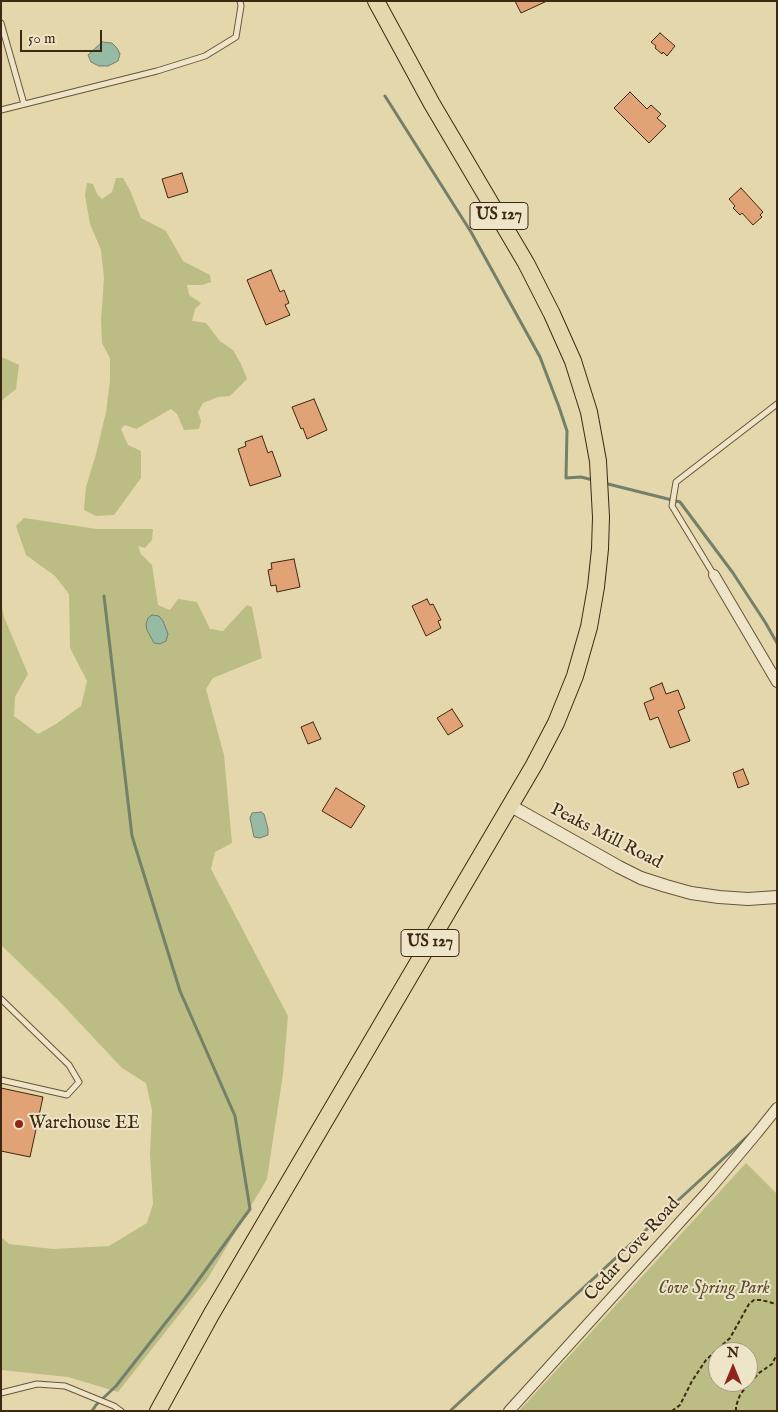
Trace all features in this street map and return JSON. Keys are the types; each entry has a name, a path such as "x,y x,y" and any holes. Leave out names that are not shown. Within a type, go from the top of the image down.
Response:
{"highway":[{"name":"US 127","path":"158,1411 212,1313 534,765 563,706 575,676 588,627 598,567 601,517 598,461 592,424 573,361 559,328 526,263 432,104 376,1"}],"street":[{"path":"714,575 777,682"},
{"name":"Peaks Mill Road","path":"511,806 612,864 641,878 691,893 719,897 748,899 777,897"},
{"name":"Cedar Cove Road","path":"509,1411 698,1202 777,1108"}],"lane":[{"path":"1,110 157,71 205,56 236,37 241,6 240,1"},
{"path":"1,23 24,104"},
{"path":"714,575 672,506 676,482 777,404"},
{"path":"1,999 69,1065 79,1082 67,1095 1,1080"},
{"path":"1,1393 37,1384 65,1386 114,1406 121,1411"}],"path":[{"path":"672,1411 680,1405 706,1360 730,1338 748,1304 754,1300 762,1300 777,1304"},
{"path":"736,1411 740,1395 759,1373 772,1364 777,1354"}],"green space":[{"path":"116,178 123,178 141,218 166,231 183,261 210,275 211,282 202,285 187,285 189,295 201,303 195,309 192,321 206,323 220,341 233,350 247,379 230,396 218,397 203,403 198,412 201,421 199,429 184,430 177,414 171,409 136,429 125,425 121,429 128,445 141,451 141,478 114,515 96,516 84,510 86,487 106,412 110,381 110,358 102,343 101,320 104,278 101,250 90,224 85,195 87,183 93,184 97,194 102,199 112,192"},
{"path":"1,358 19,365 16,389 1,401"},
{"path":"24,518 97,529 153,529 152,540 145,548 138,546 141,554 152,565 158,605 170,610 178,599 197,602 210,629 223,631 247,605 252,607 262,658 213,678 206,689 224,755 232,843 215,852 211,869 288,1016 283,1074 267,1179 208,1278 118,1392 68,1377 1,1370 1,1237 9,1244 53,1249 109,1246 147,1223 153,1204 150,1154 152,1110 146,1083 122,1068 59,1001 1,945 1,602 4,617 28,674 15,697 14,716 38,734 81,706 87,681 70,648 69,594 55,576 26,555 16,526"},
{"name":"Cove Spring Park","path":"746,1163 777,1194 777,1411 519,1411"}],"shaded area":[{"path":"102,42 112,43 117,48 120,54 118,61 108,66 99,66 91,62 88,55"},
{"path":"152,615 159,616 168,634 166,641 160,644 154,643 147,630 148,618"},
{"path":"261,812 264,814 268,835 260,838 254,837 250,818 252,813"}],"building":[{"path":"515,1 547,1 521,13"},
{"path":"660,33 675,46 667,56 655,48 656,46 651,42"},
{"path":"630,92 647,109 651,105 661,114 657,118 666,126 649,143 614,108"},
{"path":"182,173 188,192 168,198 162,179"},
{"path":"741,188 763,212 760,215 762,217 753,225 742,213 740,215 733,208 735,206 729,199"},
{"path":"271,270 280,292 284,290 289,303 285,305 290,315 266,325 247,280"},
{"path":"314,399 327,430 307,439 292,407"},
{"path":"262,436 268,453 272,451 281,476 250,486 238,449 246,446 245,442"},
{"path":"294,559 300,587 277,592 276,585 271,586 268,570 272,569 271,563"},
{"path":"427,599 430,605 433,604 441,620 438,621 441,628 426,636 412,606"},
{"path":"662,683 666,694 678,690 685,708 678,711 690,741 670,748 658,717 650,720 644,703 654,699 650,688"},
{"path":"452,709 463,726 448,735 437,718"},
{"path":"313,722 321,739 308,744 301,727"},
{"path":"743,769 749,784 738,788 733,773"},
{"path":"336,788 365,806 351,828 322,811"},
{"name":"Warehouse EE","path":"1,1088 43,1097 30,1157 1,1151"}],"waterway":[{"path":"385,96 471,232 540,357 567,431 566,478 581,477 593,480"},
{"path":"604,483 680,502 733,573 777,643"},
{"path":"92,1411 116,1386 189,1293 250,1209 235,1116 180,991 132,836 104,596"},
{"path":"450,1411 751,1133"}],"place":[{"name":"Warehouse EE","path":"19,1124"}]}
